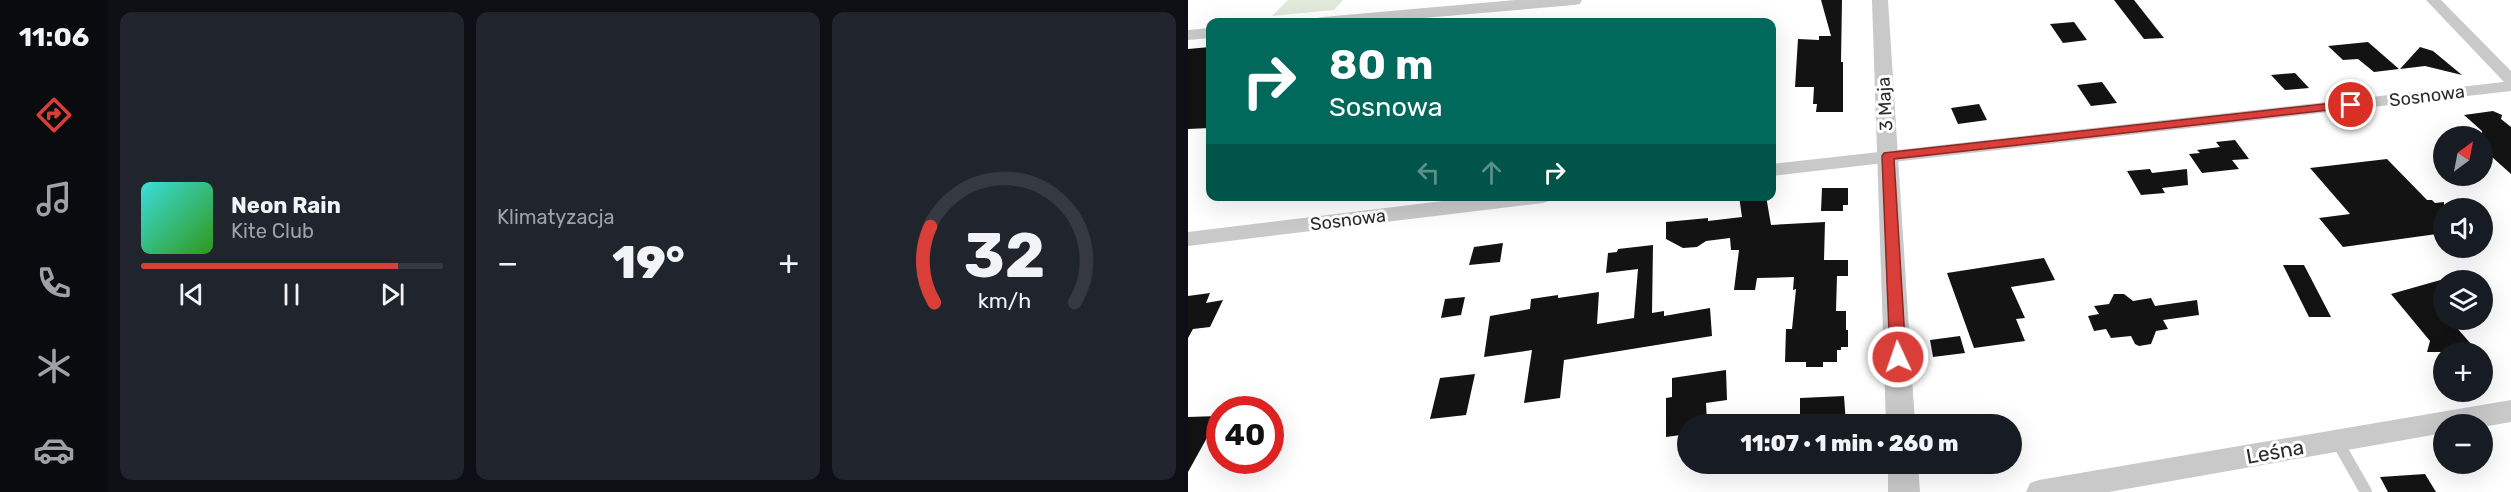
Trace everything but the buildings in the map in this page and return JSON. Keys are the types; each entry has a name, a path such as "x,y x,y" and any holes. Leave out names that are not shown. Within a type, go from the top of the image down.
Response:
{"street":[{"path":"1369,18 1574,0"},
{"name":"3 Maja","path":"1880,0 1901,414"},
{"path":"2433,0 2511,80"},
{"path":"1188,34 1206,33"},
{"name":"Sosnowa","path":"1776,170 2511,86"},
{"name":"Sosnowa","path":"1188,238 1501,201"},
{"name":"Leśna","path":"2040,492 2511,411"},
{"path":"1903,474 1904,492"}],"lane":[{"path":"2337,441 2366,492"}],"green space":[{"path":"1288,0 1343,0 1334,10 1272,16"}],"route":[{"path":"1898,357 1888,156 2351,105"}]}
